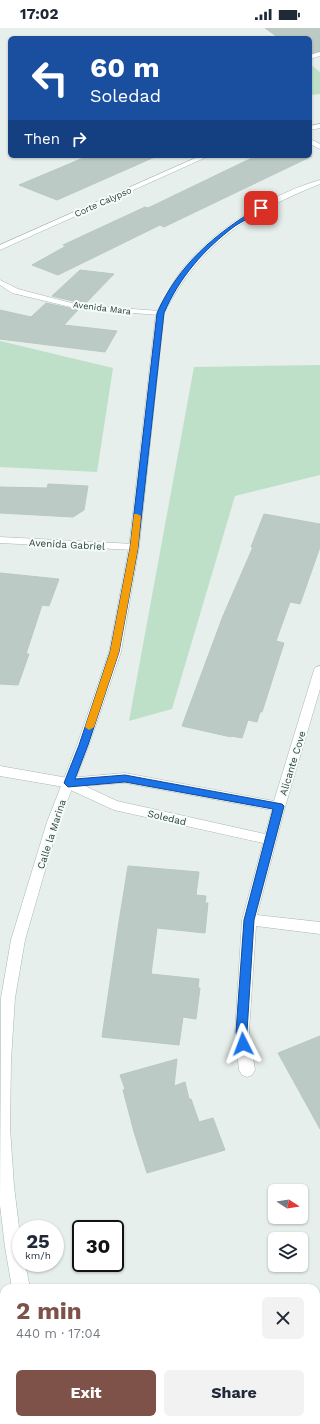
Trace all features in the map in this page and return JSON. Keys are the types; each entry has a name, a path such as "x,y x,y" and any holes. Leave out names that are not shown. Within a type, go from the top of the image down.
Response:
{"street":[{"name":"Corte Calypso","path":"0,248 202,158"},
{"name":"Calle la Marina","path":"19,1284 13,1248 6,1186 2,1128 3,1060 8,998 18,940 53,822 83,745 115,652 134,548 160,313 168,296 181,275 202,251 217,238 251,214 270,203 320,182"},
{"name":"Avenida Mara","path":"0,282 15,291 79,307 160,313"},
{"name":"Avenida Gabriel","path":"0,540 134,548"},
{"name":"Alicante Cove","path":"247,1070 242,1032 249,920 279,806 320,670"},
{"name":"Soledad","path":"0,771 68,783 125,778 279,806"},
{"name":"Soledad","path":"68,783 114,805 270,840"},
{"path":"249,920 320,928"}],"green space":[{"path":"312,66 320,72 320,94 312,95"},
{"path":"0,341 113,368 97,472 0,467"},
{"path":"320,365 320,475 235,496 172,709 129,721 194,367"}],"building":[{"path":"265,28 320,28 320,51 312,53 312,36 276,36"},
{"path":"83,158 152,158 57,200 19,185"},
{"path":"252,158 308,158 164,227 160,225 58,275 32,265 66,246 63,245 145,207 148,208"},
{"path":"80,270 114,274 85,304 52,296"},
{"path":"46,303 78,310 64,325 117,331 105,352 0,339 0,310 31,317"},
{"path":"48,484 88,486 84,510 73,517 0,513 0,487 47,488"},
{"path":"264,514 320,524 320,547 300,604 290,602 276,641 284,643 262,712 260,712 257,722 248,720 242,738 182,726 223,616 253,547 251,547"},
{"path":"0,573 59,579 49,606 42,605 26,654 29,654 18,685 0,684"},
{"path":"128,866 199,872 196,895 206,896 205,903 208,903 205,933 157,928 151,974 199,979 198,988 200,988 196,1019 183,1017 179,1045 102,1037"},
{"path":"320,1036 320,1129 278,1053"},
{"path":"177,1059 174,1086 185,1082 189,1099 191,1099 199,1122 213,1118 225,1150 147,1173 134,1132 123,1090 125,1089 120,1075"}],"slow traffic":[{"path":"89,727 115,652 134,548 137,516"}],"route":[{"path":"243,1044 242,1032 249,920 279,806 125,778 68,783 83,745 115,652 134,548 160,313 178,280 202,251 233,225 261,208"}]}
